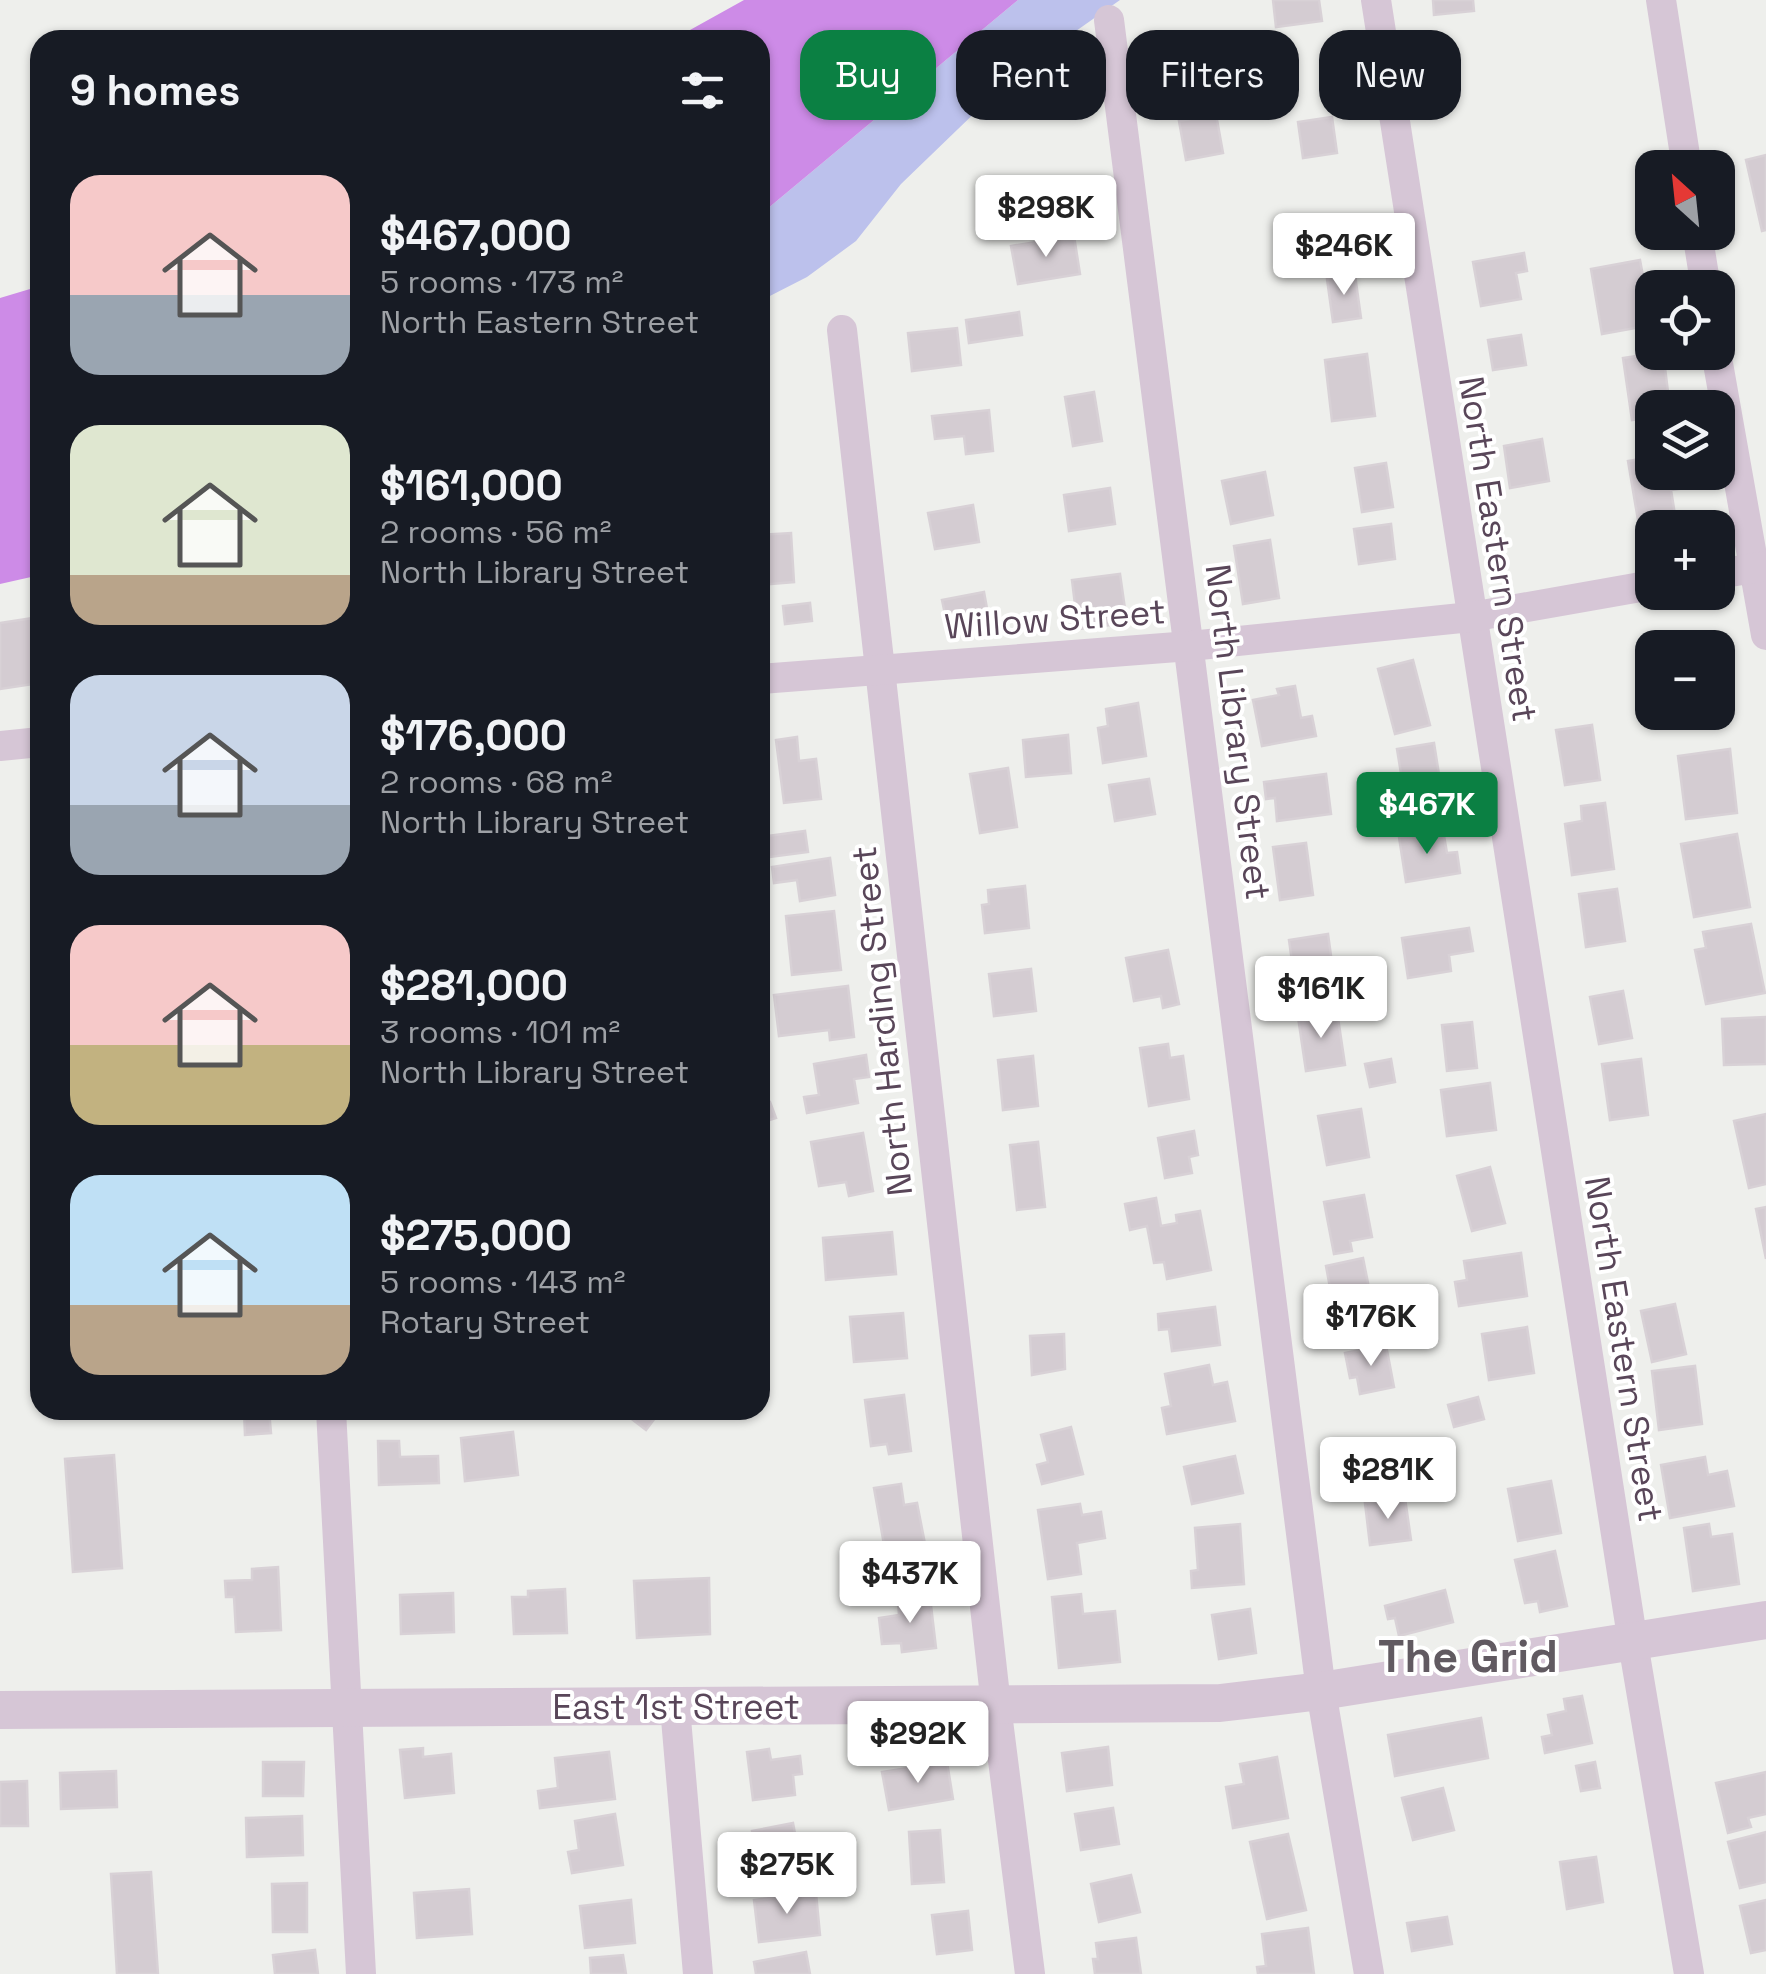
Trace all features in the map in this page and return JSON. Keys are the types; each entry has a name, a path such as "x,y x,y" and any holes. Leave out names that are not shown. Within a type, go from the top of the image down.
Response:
{"street":[{"name":"North Eastern Street","path":"1376,0 1632,1643 1689,1974"},
{"path":"1661,0 1684,150"},
{"name":"North Library Street","path":"1108,20 1321,1690 1369,1974"},
{"name":"North Harding Street","path":"842,330 996,1704 1030,1974"},
{"path":"1720,370 1760,567 1766,634"},
{"path":"1735,571 1760,567"},
{"name":"Willow Street","path":"770,678 1190,646 1471,617 1635,589"},
{"path":"0,746 30,743"},
{"path":"332,1420 362,1974"},
{"name":"East 1st Street","path":"0,1710 1220,1703 1766,1620"},
{"path":"675,1707 698,1974"}],"shaded area":[{"path":"744,0 1018,0 982,30 956,30 956,52 936,68 936,30 800,30 800,120 874,120 770,207 770,30 690,30"},
{"path":"1018,0 1120,0 1077,30 982,30"},
{"path":"956,52 956,120 967,120 901,184 856,241 807,277 770,296 770,207 874,120 936,120 936,68"},
{"path":"30,289 30,577 0,584 0,298"}],"building":[{"path":"1273,0 1319,0 1322,21 1276,27"},
{"path":"1433,0 1473,0 1474,11 1434,15"},
{"path":"1217,120 1223,153 1186,160 1179,121"},
{"path":"1332,120 1337,153 1303,158 1298,122"},
{"path":"1766,155 1766,230 1762,231 1746,160"},
{"path":"1074,236 1080,274 1018,284 1011,246"},
{"path":"1524,253 1527,271 1516,273 1521,299 1481,306 1473,262"},
{"path":"1640,260 1642,270 1635,270 1635,328 1602,334 1591,269"},
{"path":"1355,275 1361,318 1333,322 1327,279"},
{"path":"1019,312 1022,335 969,343 966,320"},
{"path":"957,328 961,365 912,371 908,333"},
{"path":"1521,335 1526,365 1493,370 1488,340"},
{"path":"1367,354 1375,416 1332,421 1325,360"},
{"path":"1635,356 1635,370 1665,370 1668,390 1635,390 1635,420 1632,420 1623,358"},
{"path":"1094,392 1102,441 1073,446 1065,397"},
{"path":"989,410 993,451 966,454 964,436 935,439 932,416"},
{"path":"1542,439 1549,481 1510,488 1504,446"},
{"path":"1635,460 1635,490 1671,490 1674,510 1636,510 1628,461"},
{"path":"1386,463 1393,507 1362,512 1355,468"},
{"path":"1265,472 1273,515 1231,524 1222,481"},
{"path":"1110,488 1115,524 1069,531 1064,495"},
{"path":"973,505 979,542 935,549 928,513"},
{"path":"1391,524 1395,559 1359,564 1354,529"},
{"path":"791,533 794,582 770,584 770,534"},
{"path":"1270,540 1279,598 1243,604 1234,546"},
{"path":"1120,574 1127,623 1078,629 1072,580"},
{"path":"984,592 990,625 949,633 942,600"},
{"path":"810,603 812,621 785,624 783,606"},
{"path":"30,618 30,684 0,689 0,623"},
{"path":"1413,660 1430,725 1395,734 1378,669"},
{"path":"1295,686 1301,718 1312,716 1316,736 1262,746 1253,700 1279,695 1277,689"},
{"path":"1138,703 1146,756 1103,763 1098,728 1108,726 1106,709"},
{"path":"1592,725 1600,780 1565,785 1556,730"},
{"path":"1068,735 1071,773 1026,777 1023,740"},
{"path":"797,737 799,761 816,759 821,799 784,803 776,740"},
{"path":"1434,743 1444,806 1419,810 1417,796 1405,798 1397,749"},
{"path":"1730,749 1737,813 1686,819 1678,756"},
{"path":"1008,768 1017,827 980,833 970,774"},
{"path":"1326,774 1331,814 1277,821 1275,798 1266,799 1264,782"},
{"path":"1149,779 1155,814 1115,821 1109,785"},
{"path":"1605,803 1614,869 1572,875 1565,824 1582,821 1581,806"},
{"path":"1443,830 1447,853 1457,852 1460,873 1406,882 1399,837"},
{"path":"805,831 808,852 770,857 770,836"},
{"path":"1737,834 1750,907 1694,917 1681,844"},
{"path":"1306,843 1313,895 1280,900 1273,847"},
{"path":"830,858 835,895 800,901 797,880 774,883 772,867"},
{"path":"1025,886 1029,928 985,933 982,905 989,904 988,890"},
{"path":"1617,889 1625,941 1586,947 1579,894"},
{"path":"834,911 841,970 792,975 786,916"},
{"path":"1751,924 1765,993 1706,1004 1695,950 1706,948 1703,932"},
{"path":"1469,928 1473,951 1449,955 1451,971 1408,978 1402,938"},
{"path":"1328,934 1335,985 1296,990 1289,940"},
{"path":"1168,950 1179,1004 1163,1008 1161,996 1134,1001 1126,958"},
{"path":"1031,969 1036,1011 994,1016 989,974"},
{"path":"848,986 854,1037 830,1040 829,1030 779,1036 774,995"},
{"path":"1623,991 1632,1038 1599,1044 1590,997"},
{"path":"1337,1011 1345,1065 1306,1071 1298,1017"},
{"path":"1766,1017 1766,1064 1724,1065 1722,1019"},
{"path":"1472,1022 1477,1068 1447,1071 1442,1025"},
{"path":"1168,1044 1170,1058 1183,1056 1189,1099 1149,1106 1140,1048"},
{"path":"866,1055 869,1077 854,1079 858,1103 807,1113 804,1097 819,1095 814,1064"},
{"path":"1033,1056 1038,1106 1003,1110 998,1060"},
{"path":"1391,1059 1395,1082 1370,1087 1365,1064"},
{"path":"1641,1059 1648,1115 1610,1120 1602,1064"},
{"path":"1490,1083 1496,1130 1447,1136 1441,1090"},
{"path":"1361,1109 1369,1157 1327,1165 1318,1116"},
{"path":"1766,1114 1766,1184 1749,1188 1734,1121"},
{"path":"1194,1131 1198,1155 1189,1157 1192,1173 1165,1178 1158,1138"},
{"path":"863,1133 873,1191 849,1196 846,1182 819,1186 811,1142"},
{"path":"1038,1142 1045,1207 1017,1210 1010,1145"},
{"path":"1490,1167 1505,1223 1472,1231 1457,1176"},
{"path":"1364,1195 1372,1237 1350,1241 1352,1251 1334,1254 1324,1202"},
{"path":"1156,1198 1161,1226 1177,1223 1176,1215 1200,1211 1211,1270 1167,1279 1164,1262 1154,1263 1147,1226 1130,1230 1125,1204"},
{"path":"1766,1207 1766,1259 1756,1209"},
{"path":"892,1232 896,1274 826,1280 823,1238"},
{"path":"1521,1253 1527,1296 1459,1306 1455,1282 1467,1280 1464,1261"},
{"path":"1363,1258 1374,1313 1336,1320 1326,1266"},
{"path":"1675,1304 1686,1354 1652,1362 1641,1311"},
{"path":"1215,1307 1220,1345 1172,1351 1169,1329 1159,1330 1158,1314"},
{"path":"903,1313 907,1358 854,1362 850,1317"},
{"path":"1527,1327 1534,1373 1489,1380 1482,1334"},
{"path":"1064,1334 1065,1369 1032,1375 1030,1336"},
{"path":"1386,1345 1394,1387 1360,1394 1357,1377 1350,1378 1345,1353"},
{"path":"1209,1365 1213,1385 1227,1382 1235,1421 1167,1434 1162,1408 1171,1406 1165,1374"},
{"path":"1695,1366 1702,1424 1659,1430 1652,1371"},
{"path":"904,1395 911,1451 889,1454 887,1444 871,1446 865,1400"},
{"path":"1478,1397 1484,1419 1454,1427 1448,1405"},
{"path":"244,1420 270,1420 271,1433 245,1435"},
{"path":"633,1420 654,1420 646,1430"},
{"path":"1071,1427 1083,1474 1042,1484 1037,1465 1048,1462 1041,1435"},
{"path":"513,1432 518,1475 465,1481 461,1438"},
{"path":"378,1441 399,1441 400,1457 438,1456 439,1483 379,1485"},
{"path":"114,1455 122,1568 73,1572 65,1459"},
{"path":"1235,1456 1243,1493 1192,1504 1184,1467"},
{"path":"1705,1457 1708,1475 1727,1471 1734,1506 1670,1518 1661,1465"},
{"path":"1551,1481 1561,1533 1518,1541 1508,1489"},
{"path":"901,1484 904,1505 917,1503 926,1549 886,1556 874,1488"},
{"path":"1405,1498 1411,1540 1370,1545 1365,1503"},
{"path":"1080,1504 1082,1515 1101,1512 1105,1538 1077,1543 1081,1574 1048,1579 1038,1510"},
{"path":"1240,1524 1244,1584 1192,1588 1191,1571 1198,1570 1195,1528"},
{"path":"1709,1524 1711,1537 1732,1534 1739,1584 1693,1591 1684,1528"},
{"path":"1555,1551 1567,1606 1540,1612 1538,1601 1525,1603 1515,1560"},
{"path":"278,1567 281,1630 236,1632 234,1597 226,1597 225,1581 252,1580 252,1569"},
{"path":"709,1578 710,1634 637,1638 634,1581"},
{"path":"565,1589 567,1633 514,1634 512,1597 528,1597 528,1591"},
{"path":"1445,1590 1453,1622 1399,1636 1395,1618 1388,1619 1385,1606"},
{"path":"453,1593 454,1632 401,1634 400,1595"},
{"path":"1081,1594 1083,1614 1115,1611 1120,1662 1059,1668 1052,1597"},
{"path":"930,1597 936,1648 902,1652 901,1643 882,1644 879,1618 899,1615 898,1601"},
{"path":"1250,1609 1256,1653 1219,1659 1212,1615"},
{"path":"1582,1696 1592,1743 1545,1753 1542,1737 1552,1735 1548,1715 1566,1711 1564,1699"},
{"path":"1481,1718 1488,1758 1395,1776 1388,1735"},
{"path":"1108,1747 1112,1785 1067,1791 1062,1753"},
{"path":"423,1748 423,1757 451,1754 454,1793 405,1798 400,1750"},
{"path":"769,1749 771,1760 800,1756 802,1774 793,1775 795,1795 753,1800 747,1752"},
{"path":"609,1752 615,1799 540,1808 538,1791 558,1788 555,1758"},
{"path":"1277,1757 1288,1818 1233,1828 1226,1787 1244,1784 1240,1764"},
{"path":"263,1762 304,1762 303,1796 263,1796"},
{"path":"947,1762 953,1799 889,1810 882,1772"},
{"path":"1595,1762 1600,1788 1581,1791 1576,1766"},
{"path":"116,1771 117,1807 61,1809 60,1773"},
{"path":"1766,1772 1766,1814 1748,1818 1751,1827 1728,1833 1716,1783"},
{"path":"27,1781 28,1826 0,1826 0,1782"},
{"path":"1443,1788 1454,1830 1413,1840 1402,1798"},
{"path":"1113,1808 1119,1844 1081,1850 1075,1814"},
{"path":"615,1814 623,1865 572,1873 568,1852 579,1850 575,1821"},
{"path":"302,1816 303,1855 247,1857 246,1818"},
{"path":"793,1823 802,1871 761,1879 752,1831"},
{"path":"940,1830 944,1882 912,1884 909,1832"},
{"path":"1766,1832 1766,1882 1740,1888 1728,1842"},
{"path":"1288,1834 1306,1910 1267,1919 1250,1842"},
{"path":"1596,1857 1603,1902 1567,1909 1560,1862"},
{"path":"151,1872 158,1974 117,1974 111,1874"},
{"path":"1131,1875 1140,1912 1099,1922 1091,1884"},
{"path":"307,1883 307,1932 273,1932 272,1884"},
{"path":"469,1889 472,1934 417,1938 414,1893"},
{"path":"816,1893 820,1935 759,1942 754,1900"},
{"path":"631,1900 635,1943 585,1948 580,1906"},
{"path":"1766,1900 1766,1950 1751,1953 1740,1906"},
{"path":"968,1911 972,1950 937,1954 932,1915"},
{"path":"1447,1917 1452,1944 1412,1951 1407,1923"},
{"path":"1308,1928 1314,1974 1258,1974 1257,1967 1266,1966 1262,1934"},
{"path":"1136,1938 1141,1974 1095,1974 1096,1943"},
{"path":"315,1950 318,1974 275,1974 273,1955"},
{"path":"806,1952 810,1974 756,1974 754,1962"},
{"path":"623,1955 626,1974 591,1974 590,1958"}],"district":[{"name":"The Grid","path":"1468,1656"}]}
